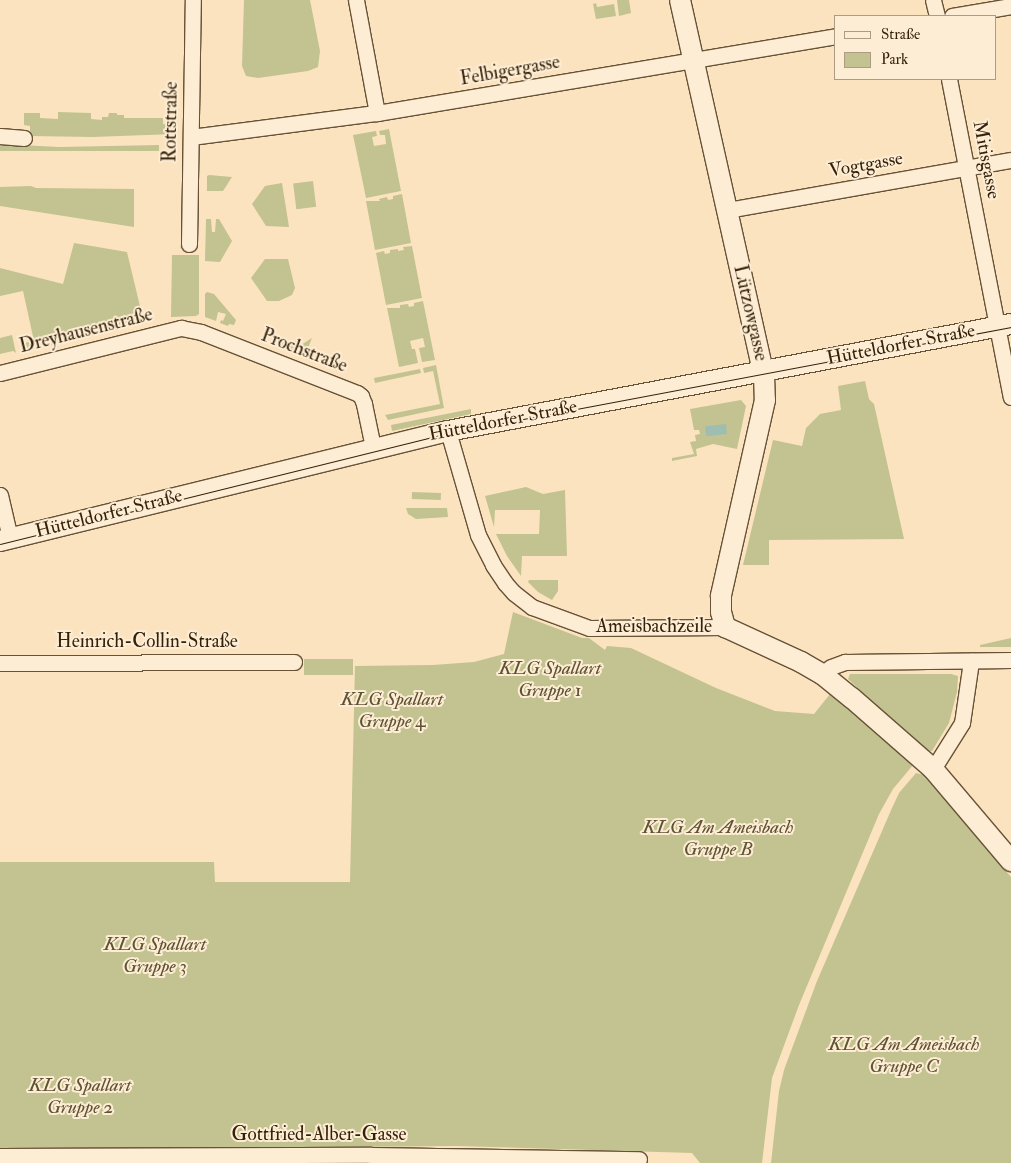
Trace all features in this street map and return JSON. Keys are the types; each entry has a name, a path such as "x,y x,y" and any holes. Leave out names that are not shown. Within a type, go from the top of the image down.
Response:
{"street":[{"name":"Rottstraße","path":"189,244 193,0"},
{"path":"356,0 378,113"},
{"name":"Lützowgasse","path":"680,0 763,371 765,400 721,596 721,612 725,627"},
{"path":"934,0 937,15"},
{"path":"958,15 1011,6"},
{"name":"Felbigergasse","path":"191,137 378,113 834,36"},
{"name":"Mitisgasse","path":"949,80 1004,325 1011,397"},
{"path":"0,136 24,138"},
{"name":"Vogtgasse","path":"728,210 1011,160"},
{"name":"Hütteldorfer Straße","path":"5,540 448,431 1004,325"},
{"name":"Dreyhausenstraße","path":"0,373 181,328"},
{"name":"Prochstraße","path":"181,328 201,332 357,393 361,396 364,404 373,448"},
{"name":"Ameisbachzeile","path":"448,431 478,535 493,565 514,593 532,607 589,628 725,627 822,674 933,769 1011,861"},
{"path":"0,495 5,540"},
{"path":"822,674 831,667 845,662 1011,660"},
{"path":"933,769 962,723 971,661"},
{"name":"Heinrich-Collin-Straße","path":"0,663 294,662"},
{"name":"Gottfried-Alber-Gasse","path":"0,1156 371,1155 639,1159"}],"green space":[{"path":"244,0 310,0 320,51 318,67 308,71 258,78 246,76 242,66"},
{"path":"617,0 629,0 631,13 619,16"},
{"path":"596,3 597,7 614,4 616,16 596,19 593,4"},
{"path":"58,112 91,113 91,119 102,120 102,117 108,117 109,113 124,115 124,118 163,118 163,124 171,124 171,119 175,119 175,134 92,137 30,136 30,126 24,125 24,113 40,113 40,118 58,119"},
{"path":"389,129 401,191 366,198 353,135 376,131 377,136 372,137 374,146 386,144 385,135 380,135 379,131"},
{"path":"0,144 59,147 159,145 159,151 0,151"},
{"path":"207,176 232,177 223,191 207,191"},
{"path":"313,181 316,207 296,209 293,183"},
{"path":"282,183 289,227 266,226 252,204 265,186"},
{"path":"31,186 36,188 134,189 134,227 0,206 0,187"},
{"path":"402,194 411,243 375,250 366,201 380,201 379,199 387,197 388,200 393,199 393,196"},
{"path":"206,219 211,219 212,232 215,232 216,219 219,219 232,241 220,262 205,261"},
{"path":"74,243 127,252 144,323 26,351 24,343 34,341 23,291 0,296 0,268 63,284"},
{"path":"412,246 422,298 386,305 376,253 384,251 385,254 390,253 390,250 404,250 403,247"},
{"path":"172,255 199,255 199,314 196,316 171,317"},
{"path":"265,259 288,259 295,288 292,295 279,301 267,301 251,278"},
{"path":"207,292 214,294 236,320 234,325 229,324 228,326 220,323 226,314 218,312 216,321 205,317 205,294"},
{"path":"423,301 435,360 422,362 419,348 425,347 423,338 410,341 412,349 415,349 418,363 399,367 387,308 400,308 400,305 408,304 409,307 414,306 414,303"},
{"path":"12,335 16,353 13,351 0,354 0,338"},
{"path":"312,338 305,355 280,344 281,342 298,341 301,345"},
{"path":"436,365 444,408 388,420 385,415 440,404 433,371 424,373 423,368"},
{"path":"420,369 421,373 375,383 374,378"},
{"path":"865,381 869,399 874,404 904,539 769,540 769,565 743,565 773,440 802,446 806,428 820,414 841,410 838,386"},
{"path":"741,400 746,406 737,449 713,444 696,449 697,456 672,461 672,458 694,454 690,442 696,441 695,435 700,434 699,430 694,430 690,409"},
{"path":"471,409 471,414 392,431 391,425"},
{"path":"526,487 543,494 565,490 567,556 522,556 521,576 507,556 496,534 539,534 540,510 495,510 494,527 485,496"},
{"path":"412,492 441,493 441,500 412,499"},
{"path":"406,508 447,508 448,517 416,519 408,514"},
{"path":"529,580 558,580 558,591 552,600 538,592 528,582"},
{"path":"513,612 582,638 589,638 605,650 607,646 631,648 716,688 775,711 814,714 830,694 880,734 913,765 893,789 879,814 799,1005 772,1078 762,1163 700,1163 692,1153 456,1146 0,1150 0,862 214,862 215,882 350,882 355,666 433,665 474,662 504,654"},
{"path":"1011,638 1011,647 980,647 980,645"},
{"path":"304,659 353,659 353,675 304,675"},
{"path":"850,674 951,674 958,676 957,692 949,723 932,751 926,751 848,679"},
{"name":"KLG Am Ameisbach Gruppe C","path":"916,773 924,775 1011,877 1011,1163 771,1163 779,1091 784,1070 817,981 899,793"}],"shaded area":[{"path":"726,424 727,434 706,436 705,426"}],"tram line":[{"path":"0,544 449,433 1011,327"}],"park label":[{"name":"KLG Spallart Gruppe 1","path":"550,680"},
{"name":"KLG Spallart Gruppe 4","path":"392,711"},
{"name":"KLG Am Ameisbach Gruppe B","path":"718,839"},
{"name":"KLG Spallart Gruppe 3","path":"155,956"},
{"name":"KLG Spallart Gruppe 2","path":"80,1097"}]}
